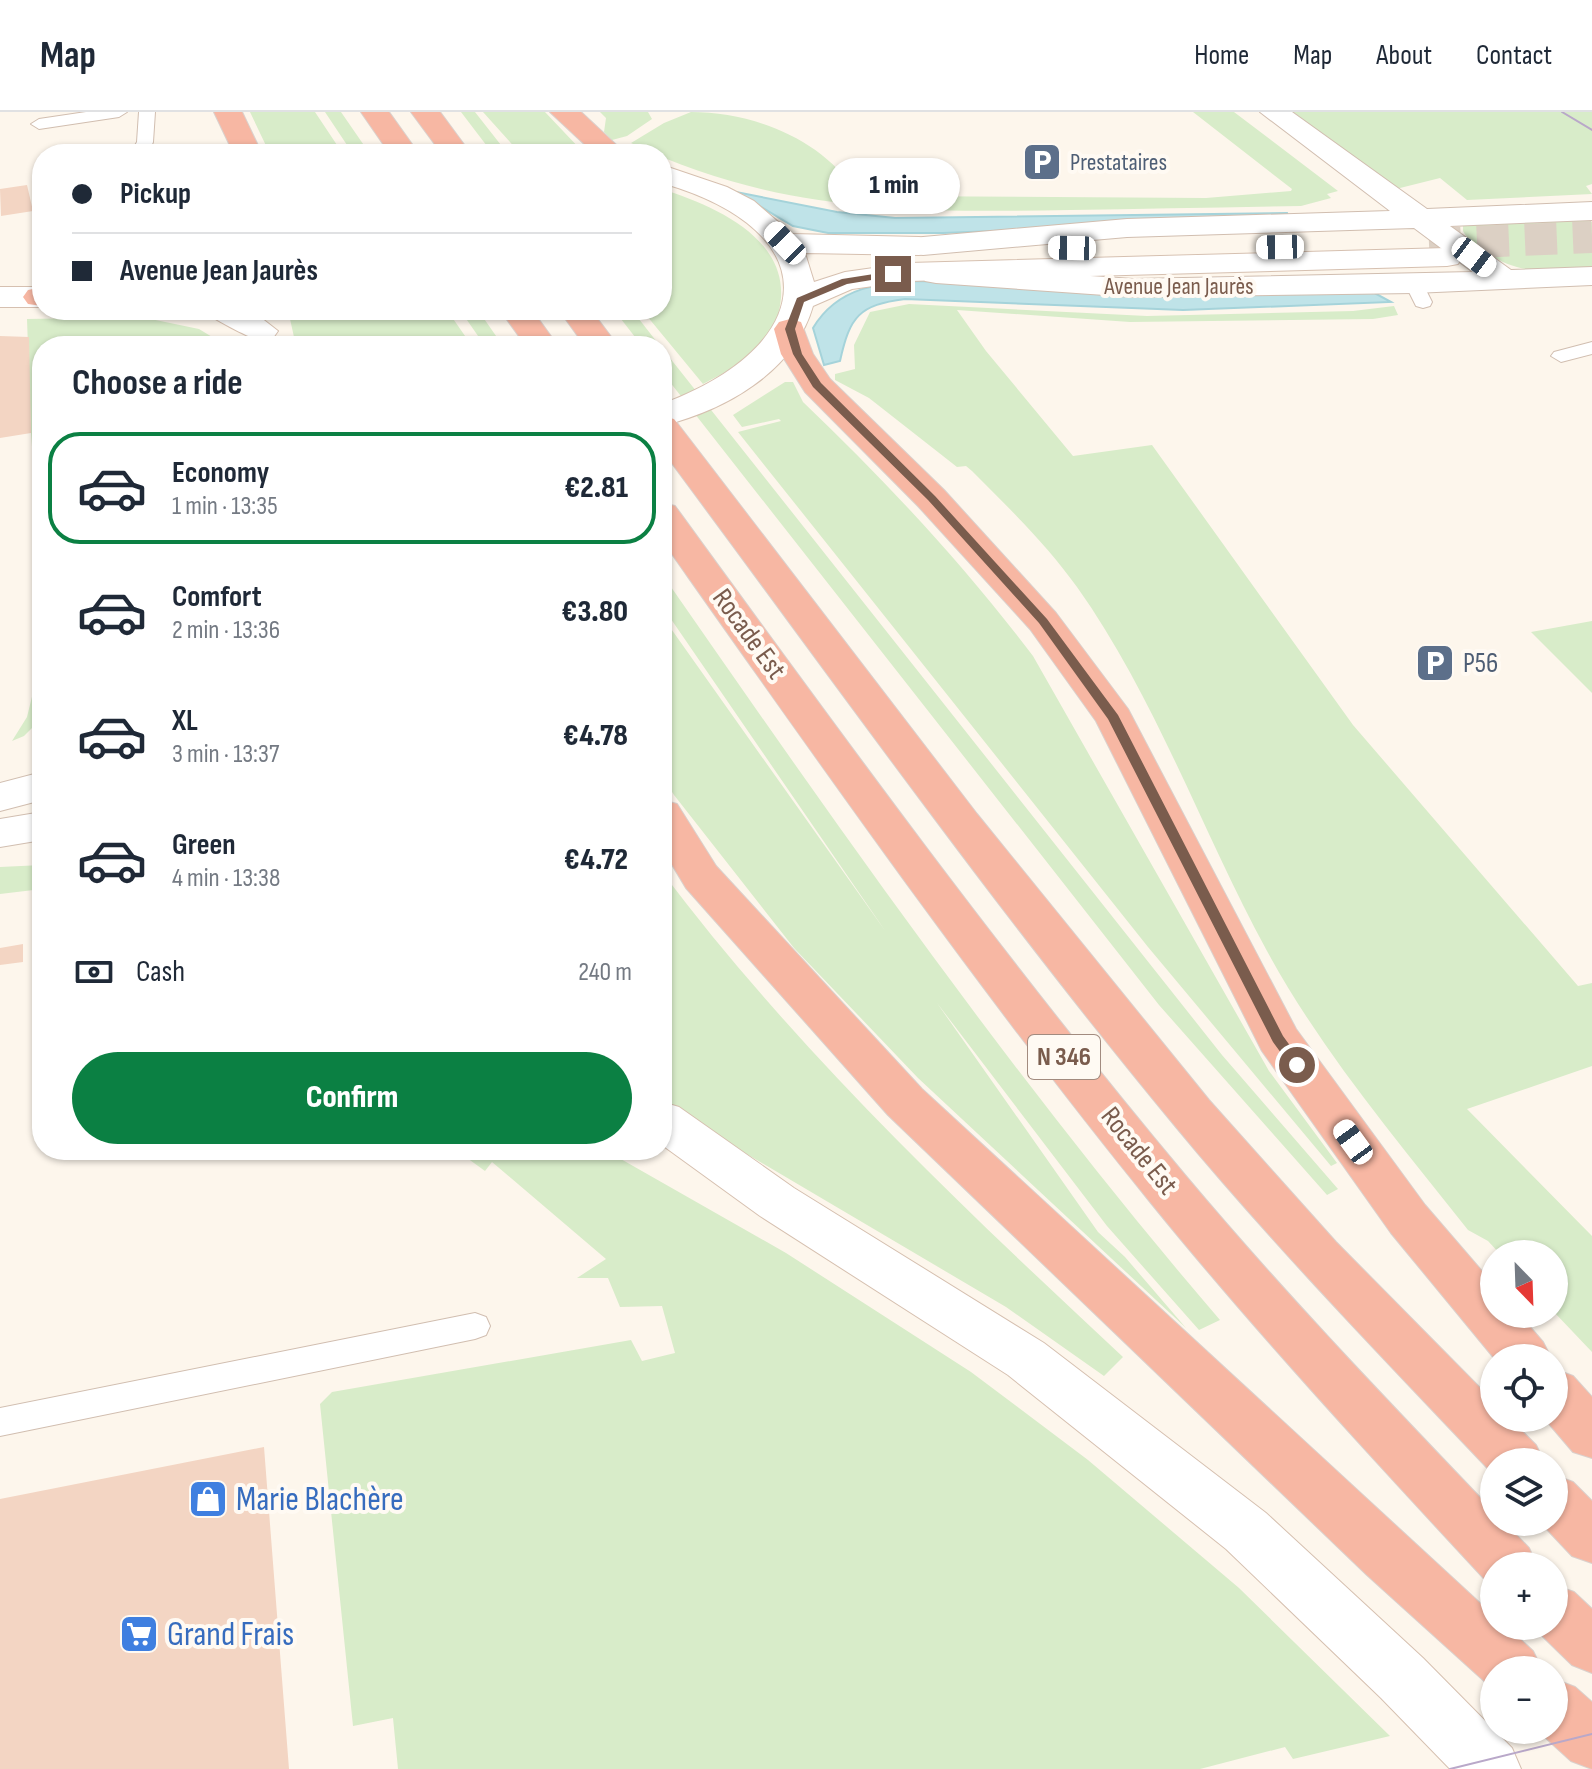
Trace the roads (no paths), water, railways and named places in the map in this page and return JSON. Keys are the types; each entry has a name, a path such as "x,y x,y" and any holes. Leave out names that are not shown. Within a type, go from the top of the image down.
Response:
{"highway":[{"path":"375,112 398,144"},
{"path":"425,112 449,144"},
{"path":"564,112 601,144"},
{"path":"795,315 797,354 817,385 931,498 1043,621 1114,718 1278,1039 1408,1219 1513,1344"},
{"name":"Rocade Est","path":"672,439 962,824 1192,1113 1318,1256 1503,1448"},
{"name":"Rocade Est","path":"672,528 902,847 1125,1137 1260,1298 1496,1552"},
{"path":"672,830 701,877 905,1102 1387,1557 1497,1656"},
{"path":"1568,1408 1592,1435"},
{"path":"1568,1513 1592,1538"},
{"path":"1568,1624 1592,1646"},
{"path":"1568,1720 1592,1741"}],"main road":[{"path":"1274,112 1432,240 1504,280"},
{"path":"672,177 724,195 760,217 785,243 799,271 795,315 760,364 713,395 672,412"},
{"name":"Avenue Jean Jaurès","path":"916,259 1432,240 1592,211"},
{"name":"Avenue Jean Jaurès","path":"795,315 845,281 916,259 1127,228 1432,240"},
{"name":"Avenue Jean Jaurès","path":"785,243 874,248 916,259 1133,288 1418,293 1504,280 1592,276"},
{"path":"0,297 32,297"},
{"path":"247,320 265,329"},
{"path":"0,797 32,789"},
{"path":"0,833 32,828"},
{"path":"672,1127 777,1202 1026,1359 1246,1531 1402,1678 1491,1769"},
{"path":"672,1151 777,1202"}],"lane":[{"path":"39,124 119,112"},
{"path":"144,144 147,112"},
{"path":"1561,356 1592,348"},
{"path":"0,1422 475,1326"}],"water":[{"path":"736,192 837,212 895,218 1287,213 1289,219 943,233 828,233 793,226"},
{"path":"927,281 1062,291 1371,291 1391,302 1183,310 905,299 877,305 859,315 848,333 840,361 824,365 813,328 835,303 877,285"}],"tunnel":[{"path":"1429,244 1592,237"}],"tram line":[{"path":"1562,112 1592,130"},
{"path":"1450,1769 1592,1734"}],"place":[{"name":"Prestataires","path":"1042,162"},
{"name":"P56","path":"1435,663"},
{"name":"Marie Blachère","path":"208,1499"},
{"name":"Grand Frais","path":"139,1634"}]}
